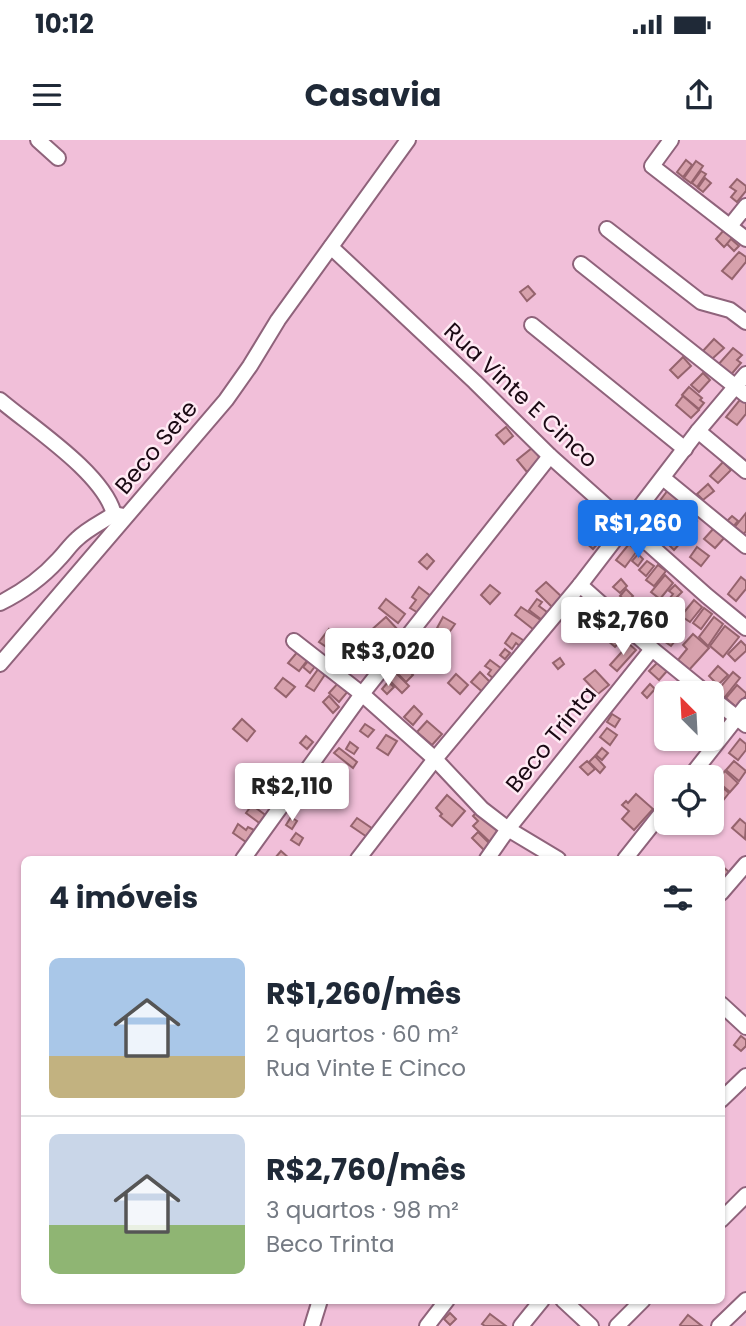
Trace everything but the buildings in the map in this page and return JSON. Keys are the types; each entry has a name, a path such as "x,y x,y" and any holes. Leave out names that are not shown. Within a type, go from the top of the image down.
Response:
{"street":[{"path":"38,140 58,158"},
{"name":"Beco Sete","path":"0,664 120,515 226,400 278,320 408,140"},
{"path":"671,140 652,166 746,239"},
{"path":"730,226 746,206"},
{"path":"607,229 701,302 730,310 746,322"},
{"name":"Rua Vinte E Cinco","path":"331,247 550,456 746,628"},
{"path":"581,264 741,391"},
{"path":"532,325 685,449"},
{"path":"360,856 435,760 580,585 698,431 741,391 746,374"},
{"path":"0,400 78,464 120,515 77,539 36,581 21,593 0,603"},
{"path":"698,431 746,471"},
{"path":"245,856 362,694 550,456"},
{"path":"663,478 746,546"},
{"path":"580,585 691,681"},
{"path":"294,640 362,694 435,760 482,809 508,829 553,856"},
{"name":"Beco Trinta","path":"489,856 652,649"},
{"path":"700,765 743,716 724,705"},
{"path":"627,856 654,823"},
{"path":"725,888 746,864"},
{"path":"725,1008 746,1027"},
{"path":"725,1096 746,1076"},
{"path":"725,1216 746,1195"},
{"path":"719,1326 746,1300"},
{"path":"312,1326 319,1304"},
{"path":"427,1326 444,1304"},
{"path":"521,1326 539,1304"},
{"path":"567,1304 591,1326"},
{"path":"617,1326 639,1304"}]}
